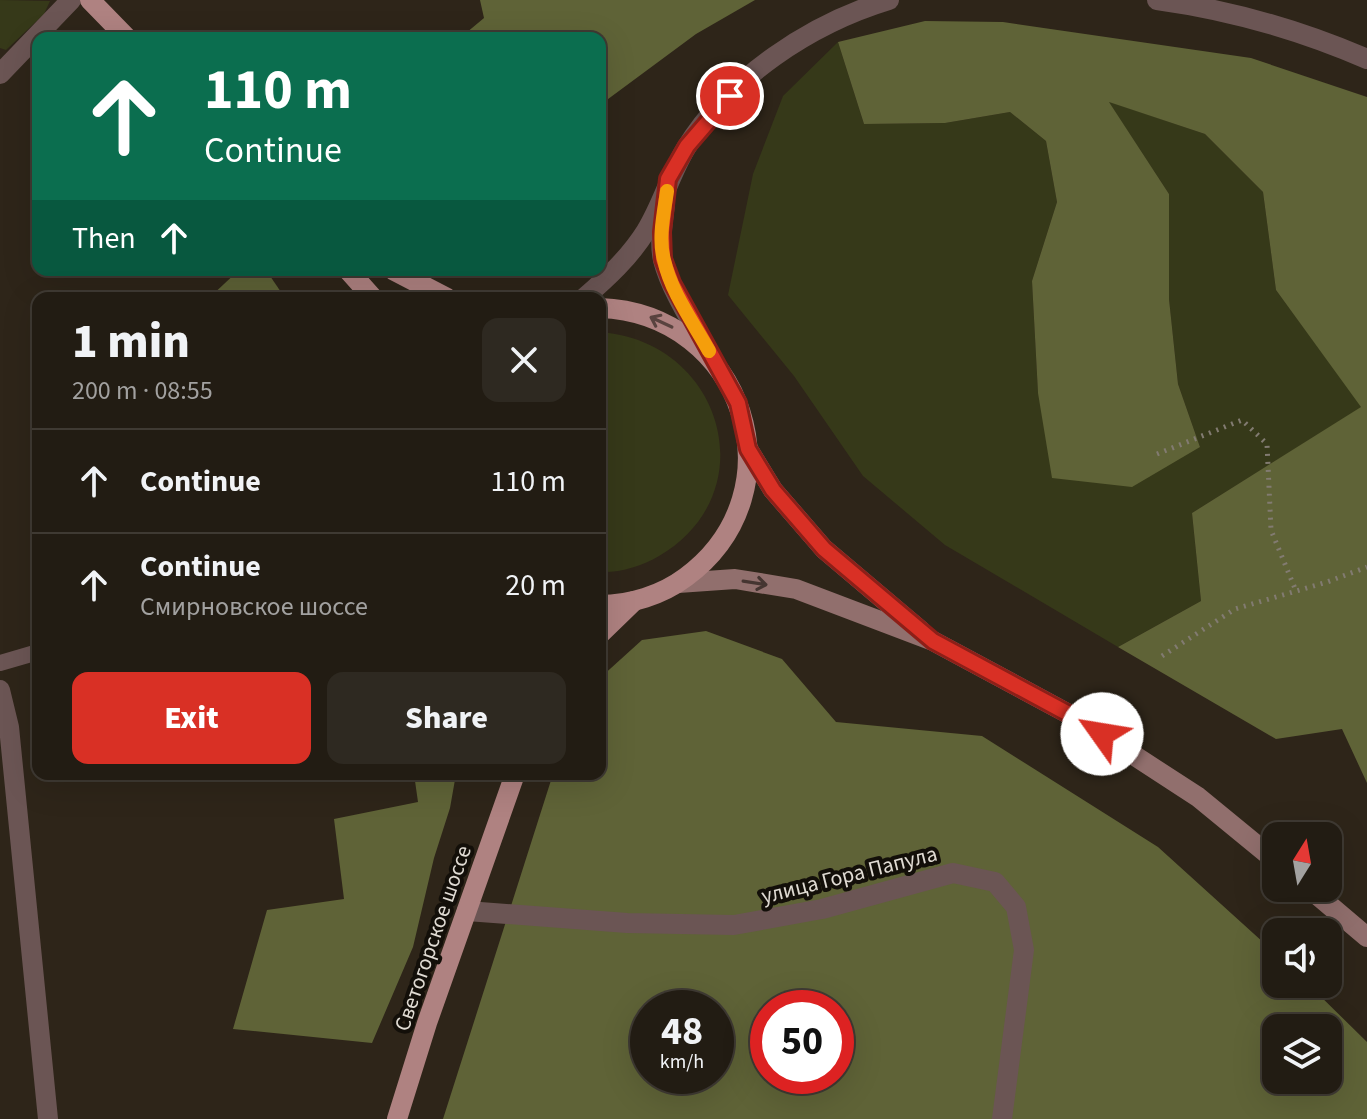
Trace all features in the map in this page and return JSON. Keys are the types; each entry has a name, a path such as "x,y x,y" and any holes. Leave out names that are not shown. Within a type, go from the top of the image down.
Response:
{"main road":[{"path":"90,0 121,32"},
{"path":"353,276 368,292"},
{"path":"405,276 435,292"},
{"path":"606,309 639,313 661,321 681,332 715,363 738,403 748,449 747,475 741,501 717,548 678,583 634,601 606,604"},
{"path":"748,449 773,490 824,549 933,641"},
{"path":"678,583 735,579 796,589 933,641 1078,719 1198,797 1262,850"},
{"path":"606,628 634,601"},
{"name":"Светогорское шоссе","path":"397,1119 513,780"},
{"path":"1326,902 1367,937"}],"street":[{"path":"40,32 71,0"},
{"path":"591,292 624,262 647,229 668,179 687,146 746,79 798,40 853,11 889,0"},
{"path":"1157,0 1257,19 1331,43 1367,59"},
{"path":"0,74 32,41"},
{"path":"668,179 662,232 663,259 672,283 715,363"},
{"path":"0,690 9,727 48,1119"},
{"name":"улица Гора Папула","path":"467,911 627,923 734,925 822,909 953,873 995,882 1016,907 1024,950 1002,1119"}],"lane":[{"path":"0,663 32,654"}],"path":[{"path":"1157,454 1242,420 1267,444 1271,530 1296,591"},
{"path":"1162,656 1235,609 1367,567"}],"green space":[{"path":"0,0 50,1 44,14 6,50 0,48"},
{"path":"480,0 755,0 696,34 606,101 606,32 467,32 484,18"},
{"path":"925,21 1003,22 1251,58 1367,97 1367,783 1342,729 1276,739 1118,647 1201,601 1192,513 1361,407 1276,290 1263,192 1205,134 1109,102 1169,194 1169,299 1178,384 1200,447 1132,487 1052,478 1038,393 1032,281 1057,202 1046,141 1010,112 945,123 864,124 838,42"},
{"path":"838,42 864,124 945,123 1010,112 1046,141 1057,202 1032,281 1038,393 1200,447 1178,384 1169,299 1169,194 1108,101 1205,134 1263,192 1276,290 1362,407 1192,513 1201,601 1118,647 945,545 863,476 794,376 728,295 753,174 783,96"},
{"path":"233,276 270,276 281,292 215,292"},
{"path":"606,333 642,342 676,362 701,390 716,424 720,460 713,496 693,529 652,560 608,572"},
{"path":"706,631 782,659 836,722 982,736 1158,847 1262,941 1262,998 1322,998 1339,1014 1262,1014 1262,1094 1342,1094 1342,1017 1367,1042 1367,1119 443,1119 551,780 606,780 606,673 642,640"},
{"path":"415,780 455,780 413,947 372,1043 233,1029 267,910 344,899 334,819 418,802"}],"slow traffic":[{"path":"667,191 662,232 663,259 672,283 709,351"}],"route":[{"path":"730,96 687,146 668,179 662,232 663,259 672,283 738,403 748,449 773,490 824,549 933,641 1102,734"}]}
